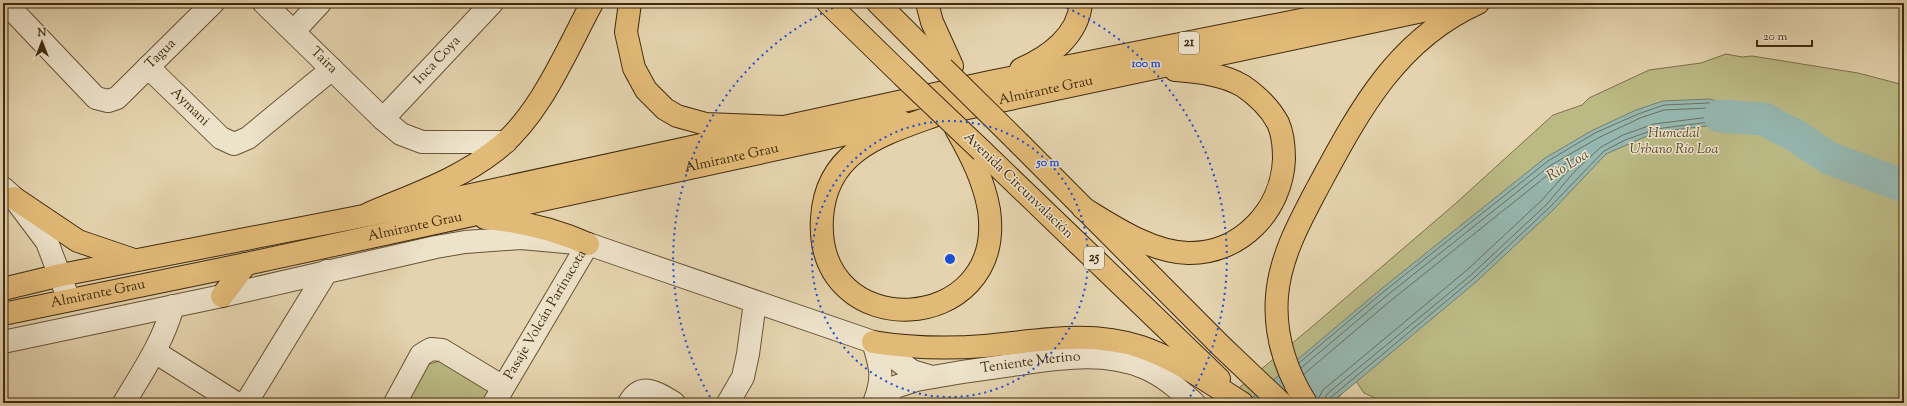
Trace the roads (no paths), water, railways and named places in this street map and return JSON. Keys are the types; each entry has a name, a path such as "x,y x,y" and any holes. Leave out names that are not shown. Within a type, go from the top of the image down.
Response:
{"main road":[{"path":"368,214 456,176 506,142 539,101 592,3"},
{"path":"630,3 626,32 630,57 639,79 656,101 677,116 691,121 706,124 784,127"},
{"name":"25","path":"878,3 948,67 965,88 1083,208 1280,403"},
{"path":"928,3 932,22 948,67"},
{"path":"990,82 1031,65 1052,52 1070,34 1075,25 1081,3"},
{"name":"Almirante Grau","path":"3,289 61,275 466,196 990,82 1388,3"},
{"name":"Almirante Grau","path":"3,314 246,264 456,218 946,119 1152,69 1460,3"},
{"path":"1306,403 1293,379 1280,344 1276,315 1276,296 1279,278 1287,250 1307,208 1364,106 1398,63 1430,31 1459,12 1478,3"},
{"name":"Avenida Circunvalación","path":"828,4 946,119 976,153 1196,367 1242,403"},
{"path":"1083,208 1116,228 1149,243 1189,253 1216,249 1246,234 1259,222 1275,199 1283,174 1283,142 1278,124 1263,103 1242,86 1229,80 1195,72 1152,69"},
{"path":"946,119 887,133 871,141 850,155 833,175 827,188 822,213 821,227 823,241 831,266 850,290 873,304 902,311 929,307 955,295 966,285 980,267 985,255 990,228 985,193 976,153"},
{"path":"8,193 78,241 135,261"},
{"path":"456,218 479,217 524,223 546,228 588,244"},
{"path":"222,296 246,264"},
{"path":"872,342 900,347 953,347 1060,338 1100,339 1140,347 1196,367"}],"street":[{"name":"Tagua","path":"15,14 96,98 108,102 117,98 213,3"},
{"name":"Taira","path":"264,3 383,119 401,134 422,142 506,142"},
{"path":"294,31 320,3"},
{"name":"Inca Coya","path":"383,119 492,3"},
{"name":"Aymani","path":"148,67 221,138 234,144 248,138 332,69"},
{"path":"8,193 47,242 61,275 69,300"},
{"name":"Almirante Grau","path":"5,345 436,247 480,240 521,238 588,244 872,342 912,371 932,377"},
{"name":"Pasaje Volcán Parinacota","path":"395,403 421,355 431,349 442,350 498,395 588,244"},
{"path":"246,403 327,271"},
{"path":"728,403 743,377 748,354 755,302"},
{"path":"124,403 155,352 168,326 173,306"},
{"path":"872,342 881,372 878,392 874,403"},
{"path":"155,352 236,403"},
{"name":"Teniente Merino","path":"877,403 895,387 916,380 1064,358 1090,357 1112,359 1144,367 1171,382 1188,398"},
{"path":"629,403 633,397 642,391 653,390 674,403"}],"water":[{"path":"1710,99 1765,119 1656,132 1606,154 1552,211 1477,281 1331,403 1246,403 1380,290 1545,158 1593,130 1636,110 1663,101"}],"waterway":[{"name":"Río Loa","path":"1720,116 1765,119 1793,134 1829,158 1904,186"}],"park label":[{"name":"Humedal Urbano Río Loa","path":"1674,142"}]}
